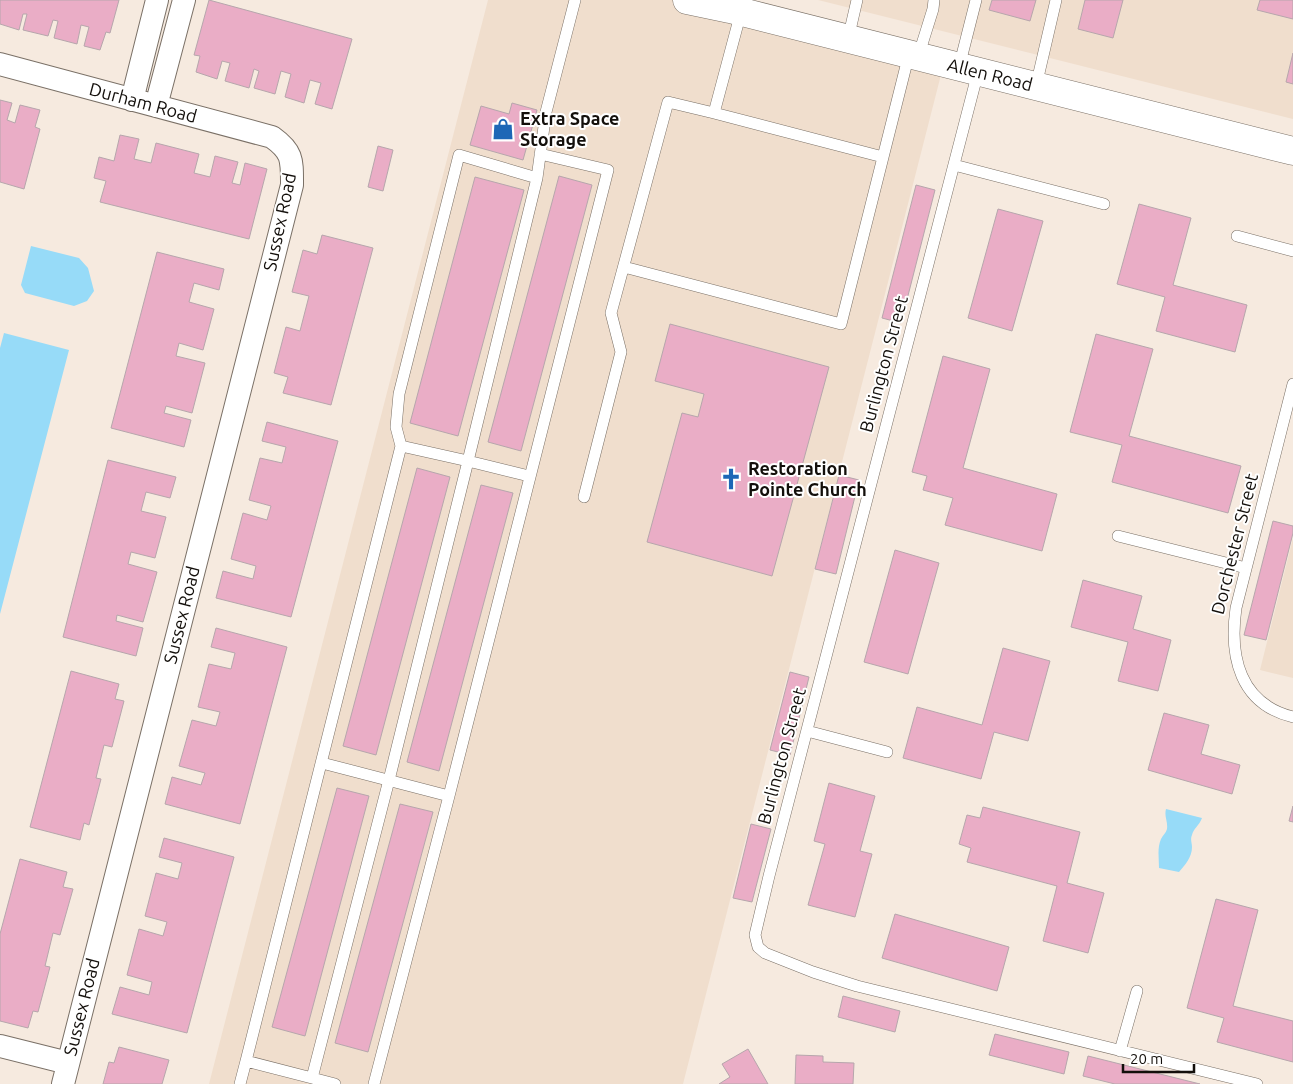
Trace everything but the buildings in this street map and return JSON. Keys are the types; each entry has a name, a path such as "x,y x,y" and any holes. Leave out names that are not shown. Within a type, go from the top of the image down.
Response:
{"main road":[{"name":"Allen Road","path":"687,0 735,7 848,39 1293,151"}],"street":[{"path":"132,100 158,0"},
{"path":"156,106 184,0"},
{"name":"Durham Road","path":"0,64 272,136 284,146"},
{"name":"Sussex Road","path":"65,1073 292,185 292,162 284,146"},
{"path":"0,1046 65,1073"}],"lane":[{"path":"312,1078 389,780 468,461 537,178 546,112 575,0"},
{"path":"848,39 857,0"},
{"path":"624,267 841,324 883,158 914,55 933,9 934,0"},
{"name":"Burlington Street","path":"976,0 954,165 755,935 758,947 765,954 812,972 857,986 1257,1084"},
{"path":"1036,86 1056,0"},
{"path":"714,114 735,7"},
{"path":"584,497 621,352 611,312 668,102 883,158"},
{"path":"374,1084 608,170 540,154"},
{"path":"240,1084 401,446 396,427 399,394 459,155 537,178"},
{"path":"954,165 1104,204"},
{"path":"1237,236 1293,251"},
{"name":"Dorchester Street","path":"1293,384 1233,626 1238,669 1252,693 1269,708 1293,717"},
{"path":"401,446 529,476"},
{"path":"1118,536 1246,568"},
{"path":"807,731 887,752"},
{"path":"322,763 449,796"},
{"path":"1120,1050 1137,992"},
{"path":"246,1061 335,1084"}],"shaded area":[{"path":"488,0 687,0 944,63 683,1084 209,1084"},
{"path":"818,0 1293,0 1293,119"},
{"path":"1293,538 1293,678 1260,670"}],"water":[{"path":"31,246 79,258 88,268 94,291 87,301 74,306 25,293 21,285"},
{"path":"4,333 69,350 0,614 0,348"},
{"path":"1166,809 1202,818 1191,836 1192,851 1186,864 1179,872 1159,868 1159,846 1167,829"}],"place":[{"name":"Extra Space Storage","path":"503,129"},
{"name":"Restoration Pointe Church","path":"731,479"}]}
